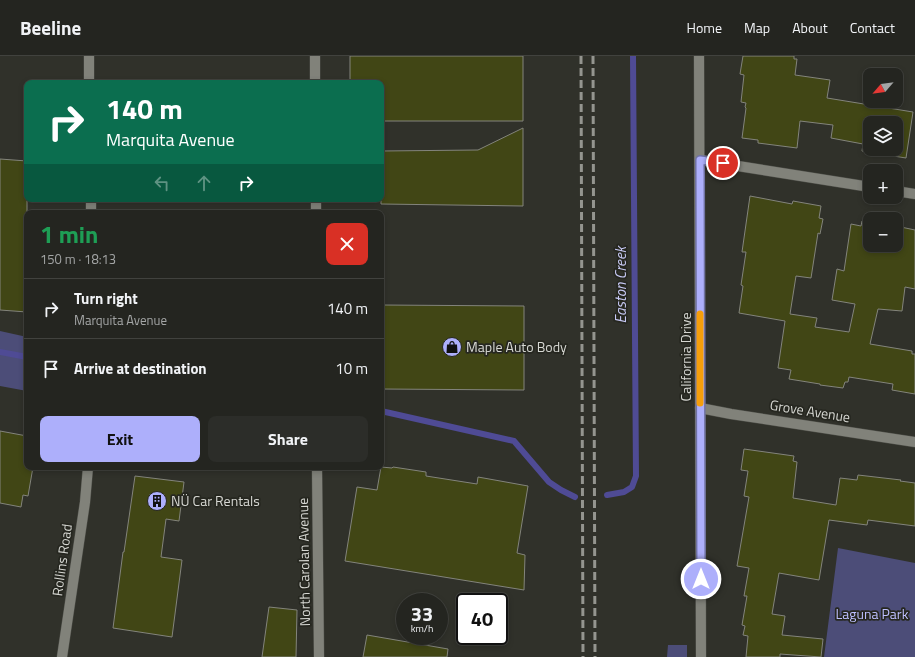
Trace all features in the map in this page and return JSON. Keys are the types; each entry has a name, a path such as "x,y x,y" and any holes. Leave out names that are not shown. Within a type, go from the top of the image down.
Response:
{"street":[{"path":"89,56 89,80"},
{"path":"315,56 315,80"},
{"name":"California Drive","path":"700,56 701,657"},
{"path":"700,160 863,186"},
{"path":"903,192 915,194"},
{"name":"Grove Avenue","path":"700,408 915,442"},
{"name":"Rollins Road","path":"62,657 85,502 88,470"},
{"name":"North Carolan Avenue","path":"317,470 319,657"}],"green space":[{"path":"0,331 24,336 24,390 0,386"},
{"name":"Laguna Park","path":"838,548 915,563 915,657 824,657"},
{"path":"668,645 687,645 687,657 667,657"}],"building":[{"path":"350,56 523,56 523,121 384,121 384,80 350,80"},
{"path":"743,56 794,56 794,59 797,59 795,75 830,80 827,98 863,104 863,108 888,108 913,112 906,158 893,156 903,156 903,116 863,116 863,144 831,138 833,125 800,121 797,148 758,143 758,140 742,138 746,108 746,103 741,102 744,75 740,74"},
{"path":"523,128 523,206 381,204 381,202 384,202 384,151 478,150"},
{"path":"0,159 24,161 24,202 27,202 27,210 24,210 24,312 0,310"},
{"path":"750,196 792,204 793,201 821,206 819,218 823,219 820,234 818,233 811,278 796,276 790,314 817,318 815,327 849,332 855,304 832,300 837,269 844,271 851,224 861,226 863,221 863,252 903,252 903,227 915,230 915,289 905,287 902,311 878,309 870,344 912,351 912,354 915,354 915,394 892,390 893,384 849,377 848,382 845,382 843,388 789,379 791,370 778,368 785,321 739,313 743,286 741,285 746,252 742,252"},
{"name":"Maple Auto Body","path":"384,305 524,306 524,390 384,389"},
{"path":"0,431 24,435 24,470 32,470 28,496 23,495 21,507 0,503"},
{"path":"744,449 794,456 793,461 797,462 793,498 836,505 840,478 857,480 858,475 915,483 915,526 868,520 867,525 829,520 819,580 779,573 772,614 785,616 782,635 823,639 821,657 780,654 780,657 746,657 748,636 743,635 745,626 742,625 747,596 744,596 749,568 737,566 749,497 744,496 748,471 741,470"},
{"path":"384,467 393,467 426,472 426,476 477,484 478,477 528,486 517,553 525,555 524,590 345,561 357,487 377,490 380,470 384,470"},
{"path":"135,476 184,482 179,521 166,519 161,557 182,560 172,637 113,628"},
{"path":"269,607 297,610 296,657 262,657"},
{"path":"367,635 396,640 396,645 425,645 448,649 447,657 363,657"}],"waterway":[{"name":"Easton Creek","path":"607,495 624,492 632,487 636,476 633,56"},
{"name":"Easton Creek","path":"0,352 24,356"},
{"name":"Easton Creek","path":"384,412 514,441 549,482 575,497"}],"railway":[{"path":"581,56 583,657"},
{"path":"593,56 595,657"}],"slow traffic":[{"path":"700,314 700,403"}],"place":[{"name":"Maple Auto Body","path":"452,347"},
{"name":"NÜ Car Rentals","path":"157,501"}],"route":[{"path":"701,579 700,160 723,163"}]}
